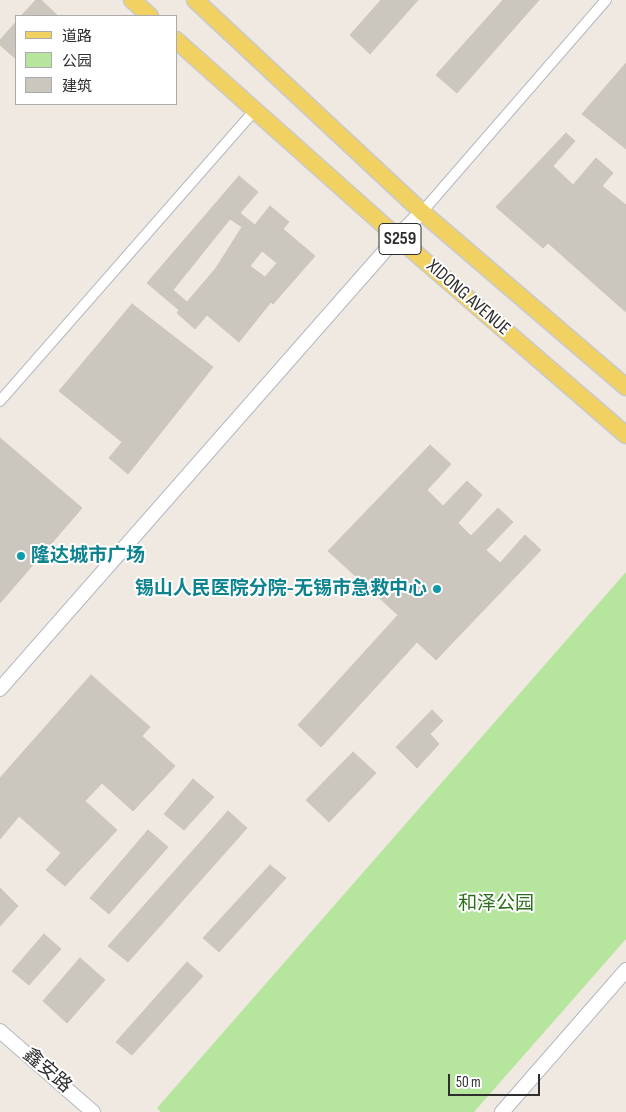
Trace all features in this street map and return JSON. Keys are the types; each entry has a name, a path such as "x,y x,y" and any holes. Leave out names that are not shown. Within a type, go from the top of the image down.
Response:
{"main road":[{"path":"132,0 149,15"},
{"name":"XIDONG AVENUE","path":"195,0 422,212 626,387"},
{"name":"XIDONG AVENUE","path":"178,42 397,237 626,435"}],"street":[{"path":"0,689 397,237 422,212 606,0"},
{"path":"0,401 255,110"},
{"path":"502,1112 626,970"},
{"name":"鑫安路","path":"0,1031 93,1112"}],"green space":[{"name":"和泽公园","path":"626,572 626,939 474,1112 161,1112 157,1108"}],"building":[{"path":"36,0 41,0 57,15 22,15"},
{"path":"381,0 418,0 370,54 350,35"},
{"path":"503,0 539,0 457,93 436,75"},
{"path":"15,23 15,58 0,45 0,40"},
{"path":"626,63 626,149 582,114"},
{"path":"566,133 575,141 553,166 573,185 596,158 613,173 602,186 626,205 626,312 548,243 543,248 496,207"},
{"path":"239,176 258,192 240,213 255,225 270,206 289,222 283,229 315,256 273,304 271,302 239,342 207,315 195,329 177,313 179,310 147,283","holes":["230,219 242,227 216,268 187,302 173,290","262,251 277,263 265,277 250,266"]},
{"path":"132,304 213,367 128,474 109,458 122,442 59,391"},
{"name":"隆达城市广场","path":"0,438 82,508 0,603"},
{"name":"锡山人民医院分院-无锡市急救中心","path":"430,445 451,464 427,490 443,506 467,481 482,495 458,523 471,536 498,508 513,522 486,550 500,563 525,535 541,550 436,660 417,642 321,747 298,725 398,615 328,551"},
{"path":"91,675 150,727 142,736 175,766 133,811 102,783 85,801 117,830 65,886 46,870 61,853 19,816 0,839 0,778"},
{"path":"432,710 443,721 430,734 439,744 417,768 396,747"},
{"path":"353,752 376,773 329,822 306,800"},
{"path":"193,779 214,797 184,830 164,814"},
{"path":"228,811 247,828 128,962 108,946"},
{"path":"148,830 168,847 109,914 90,898"},
{"path":"270,865 286,878 219,952 203,938"},
{"path":"0,888 18,906 0,926"},
{"path":"44,934 61,949 29,985 12,971"},
{"path":"80,958 105,980 67,1023 43,1001"},
{"path":"187,962 203,976 132,1055 116,1042"}],"place":[{"name":"隆达城市广场","path":"21,556"},
{"name":"锡山人民医院分院-无锡市急救中心","path":"437,589"}]}
